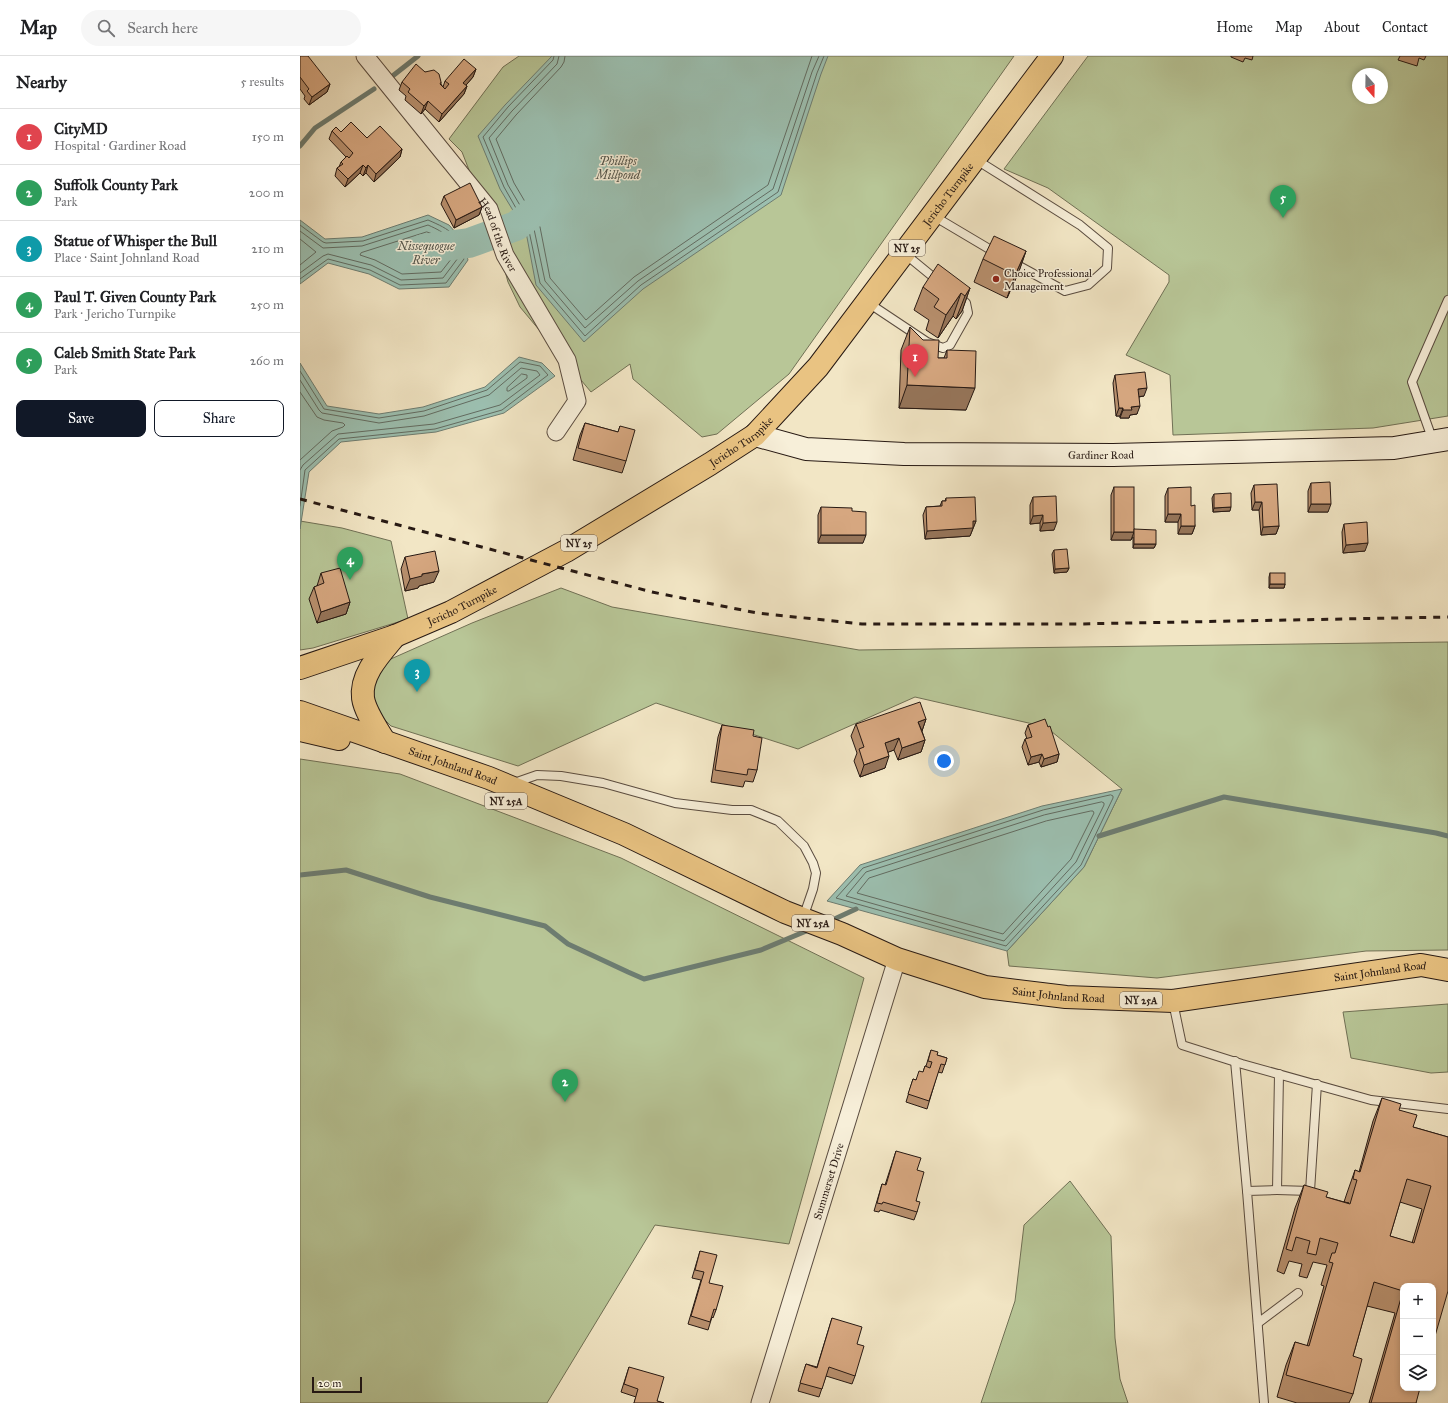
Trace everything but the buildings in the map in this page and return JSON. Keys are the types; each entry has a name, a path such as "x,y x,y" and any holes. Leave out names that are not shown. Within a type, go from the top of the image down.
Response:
{"main road":[{"name":"Jericho Turnpike","path":"301,668 395,636 450,612 566,551 755,435 818,367 1052,56"},
{"name":"Gardiner Road","path":"755,435 806,449 920,454 1213,454 1394,448 1441,440"},
{"path":"385,742 367,708 363,698 363,689 374,662 395,636"},
{"name":"Saint Johnland Road","path":"301,725 385,742 489,778 624,834 794,916 842,934 897,959 984,987 1066,997 1173,1001 1421,965 1448,970"},
{"name":"Saint Johnland Road","path":"301,725 388,754 647,856 712,877"}],"street":[{"name":"Head of the River","path":"365,56 489,209 505,255 567,360 577,401 556,432"},
{"name":"Summerset Drive","path":"760,1403 897,959"}],"lane":[{"path":"932,215 1065,291 1088,285 1107,268 1108,248 1080,225 974,158"},
{"path":"866,302 926,342 943,348 950,345 968,313 966,303 903,253"},
{"path":"1441,440 1412,382 1448,300"},
{"path":"508,786 537,775 561,776 603,783 675,803 732,810 751,810 778,821 804,846 813,863 816,873 813,889 794,916"},
{"path":"1173,1001 1182,1045 1371,1100 1448,1109"},
{"path":"1235,1061 1264,1403"},
{"path":"1277,1190 1279,1074"},
{"path":"1247,1191 1310,1191 1317,1084"},
{"path":"1258,1323 1298,1293"}],"shaded area":[{"path":"519,56 1014,56 789,374 717,434 702,437 633,379 630,364 591,392 520,307 508,282 489,213 462,152 449,139 503,67"},
{"path":"1088,56 1448,56 1448,416 1373,428 1173,435 1170,375 1126,355 1169,282 1169,275 1048,188 1004,169"},
{"path":"300,521 342,528 391,541 408,619 313,648 300,650"},
{"path":"561,588 612,607 859,650 1448,642 1448,950 1366,951 1157,978 1009,966 1007,951 1084,867 1122,789 1046,727 915,697 798,749 656,703 518,766 391,726 372,707 369,682 384,662 472,623"},
{"path":"300,759 400,774 621,858 864,978 789,1244 655,1225 547,1403 300,1403"},
{"path":"1448,1004 1448,1072 1431,1073 1351,1058 1343,1012"},
{"path":"1070,1181 1111,1236 1115,1338 1120,1379 1128,1403 981,1403 1015,1301 1024,1225"}],"water":[{"name":"Phillips Millpond","path":"552,56 828,56 781,195 643,289 584,342 536,285 526,232 500,189 478,136 505,105"},
{"name":"Nissequogue River","path":"428,215 449,225 463,241 468,260 449,287 399,289 369,274 328,263 300,284 300,220 325,239 362,237"},
{"path":"519,357 542,363 555,376 504,413 436,432 341,442 309,472 300,529 300,363 327,406 379,414 423,407 485,387"},
{"path":"1122,789 1084,867 1007,951 827,901 860,865 1042,806"}],"waterway":[{"path":"390,78 418,56"},
{"path":"300,146 315,128 374,89"},
{"name":"Nissequogue River","path":"423,249 469,243 516,226 552,198"},
{"path":"1099,836 1224,797 1448,836"},
{"path":"300,875 346,870 430,897 545,926 568,944 644,979 761,950 811,929"},
{"path":"828,922 856,909"}],"railway":[{"path":"300,499 652,592 757,613 862,624 1077,624 1448,617"}],"place":[{"name":"Caleb Smith State Park","path":"1283,218"},
{"name":"Choice Professional Management","path":"996,279"},
{"name":"CityMD","path":"915,377"},
{"name":"Paul T. Given County Park","path":"350,580"},
{"name":"Statue of Whisper the Bull","path":"417,692"},
{"name":"Suffolk County Park","path":"565,1102"}]}
